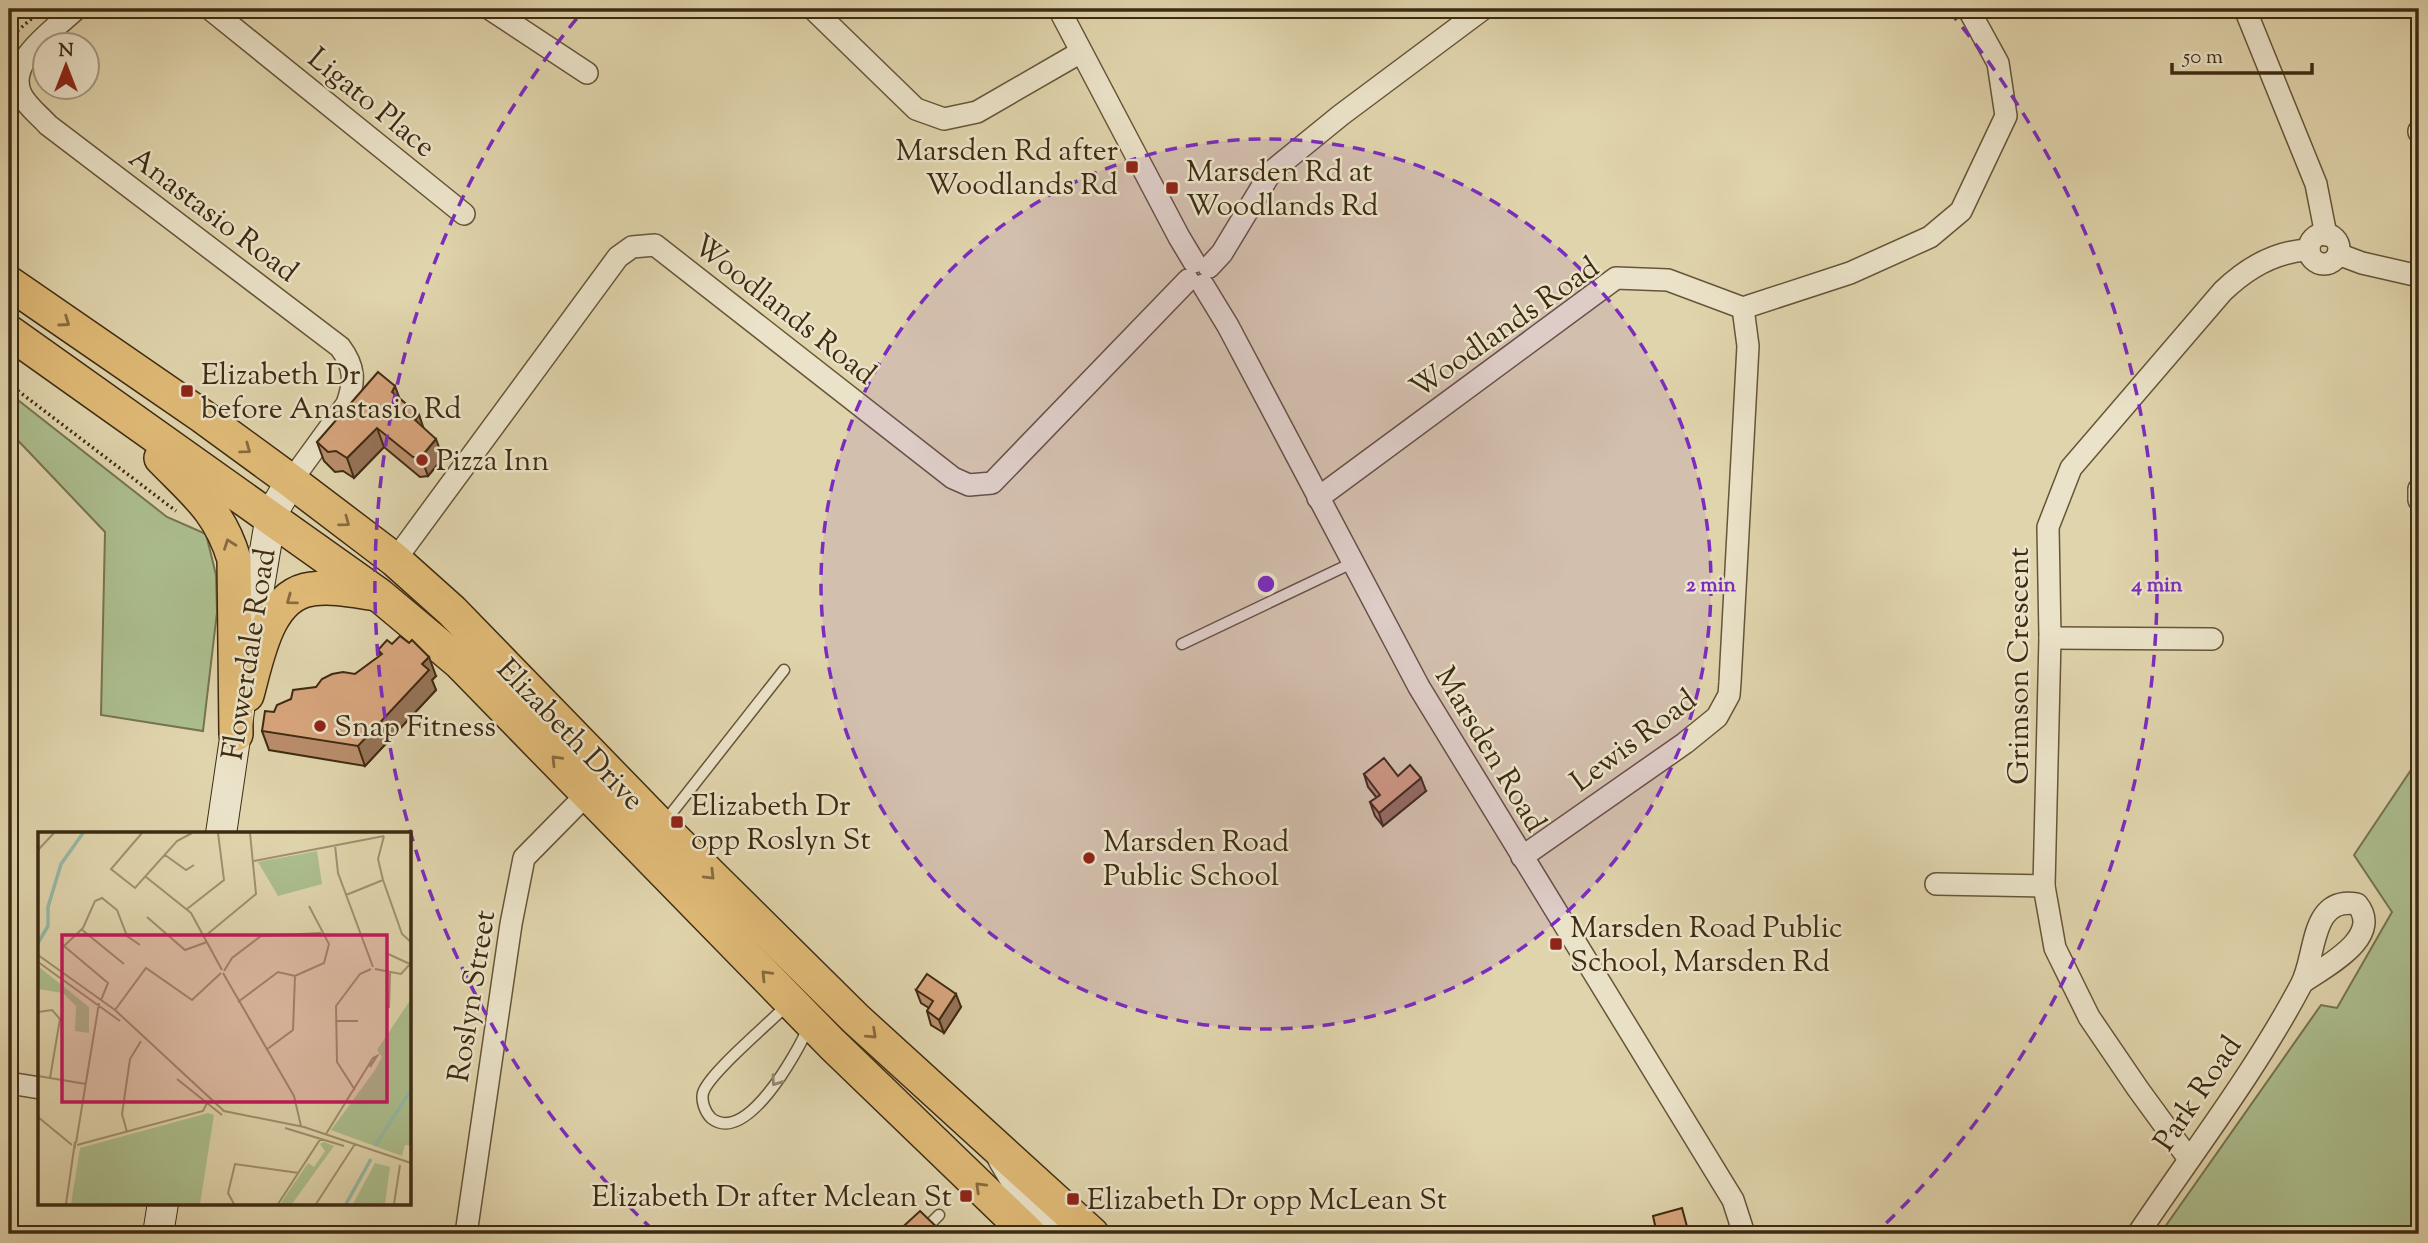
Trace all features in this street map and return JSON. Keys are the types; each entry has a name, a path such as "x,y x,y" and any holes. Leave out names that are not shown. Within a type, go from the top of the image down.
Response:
{"main road":[{"name":"Elizabeth Drive","path":"9,283 291,481 395,560 452,611 662,827 856,1019 1092,1234"},
{"name":"Elizabeth Drive","path":"9,332 379,595 459,662 801,1012 1029,1234"},
{"path":"89,387 202,498 218,519 228,539 234,559 236,734"},
{"name":"Flowerdale Road","path":"220,832 271,516 291,481"},
{"path":"236,734 266,627 287,600 309,589 339,588 379,595"},
{"path":"158,1234 163,1204"}],"street":[{"name":"Anastasio Road","path":"76,9 21,61 17,81 22,97 48,125 340,347 347,357 352,368 351,393 291,481"},
{"name":"Ligato Place","path":"210,9 464,215"},
{"path":"490,9 587,73"},
{"path":"813,9 916,110 944,119 977,112 1081,52"},
{"name":"Woodlands Road","path":"395,560 618,257 632,247 655,245 953,478 969,485 992,483 1198,273 1222,253 1271,173 1341,115 1483,9"},
{"path":"1743,308 1850,273 1930,237 1961,211 2006,116 1998,64 1966,9"},
{"path":"2245,9 2316,184 2326,234 2336,240 2339,254"},
{"name":"Marsden Road","path":"1065,10 1081,52 1419,687 1733,1200 1744,1234"},
{"path":"2326,234 2314,239 2309,250 2312,259 2320,264 2330,263 2339,254"},
{"name":"Grimson Crescent","path":"2189,1159 2089,1017 2055,948 2044,886 2050,638 2048,527 2071,468 2234,281 2269,260 2309,250"},
{"path":"2339,254 2362,263 2419,276"},
{"name":"Woodlands Road","path":"1318,498 1616,278 1668,280 1743,308"},
{"name":"Lewis Road","path":"1522,857 1685,743 1717,717 1725,705 1730,682 1748,346 1743,308"},
{"path":"2419,489 2419,500"},
{"path":"2050,638 2212,639"},
{"name":"Roslyn Street","path":"466,1234 511,924 524,859 588,793"},
{"path":"1936,884 2044,886"},
{"name":"Park Road","path":"2138,1234 2248,1073 2303,982"},
{"path":"9,1083 38,1088"},
{"path":"989,1143 1017,1191 1063,1234"}],"lane":[{"path":"1182,644 1352,563"},
{"path":"662,827 784,670"},
{"path":"801,1012 802,1041 774,1086 744,1119 727,1124 712,1118 704,1107 702,1094 711,1078 801,1012"},
{"path":"920,1234 939,1215"}],"path":[{"path":"9,38 43,9"},
{"path":"9,384 185,517"}],"green space":[{"path":"9,393 167,517 206,534 216,575 217,612 203,731 101,715 105,532 9,431"},
{"path":"2419,758 2419,1234 2160,1234 2321,1005 2337,1008 2392,912 2354,855"}],"building":[{"path":"378,372 395,386 392,392 419,415 415,420 436,439 421,457 413,457 377,428 347,458 336,451 328,452 317,442"},
{"path":"400,636 409,643 412,640 429,657 422,664 429,670 358,746 262,731 265,711 274,712 277,705 291,699 293,690 316,687 322,679 332,674 355,674 382,654 378,650 387,640 392,644"},
{"path":"1384,758 1398,776 1410,765 1421,778 1379,813 1370,802 1380,795 1364,774"},
{"path":"927,974 956,994 939,1020 927,1011 933,1001 916,990"},
{"path":"1682,1208 1689,1234 1657,1234 1653,1216"},
{"path":"920,1211 944,1234 895,1234"}],"place":[{"name":"Marsden Rd after Woodlands Rd","path":"1132,167"},
{"name":"Marsden Rd at Woodlands Rd","path":"1172,188"},
{"name":"Elizabeth Dr before Anastasio Rd","path":"187,391"},
{"name":"Pizza Inn","path":"422,460"},
{"name":"Snap Fitness","path":"320,726"},
{"name":"Elizabeth Dr opp Roslyn St","path":"677,822"},
{"name":"Marsden Road Public School","path":"1089,858"},
{"name":"Marsden Road Public School, Marsden Rd","path":"1556,944"},
{"name":"Elizabeth Dr after Mclean St","path":"966,1196"},
{"name":"Elizabeth Dr opp McLean St","path":"1073,1199"}]}
